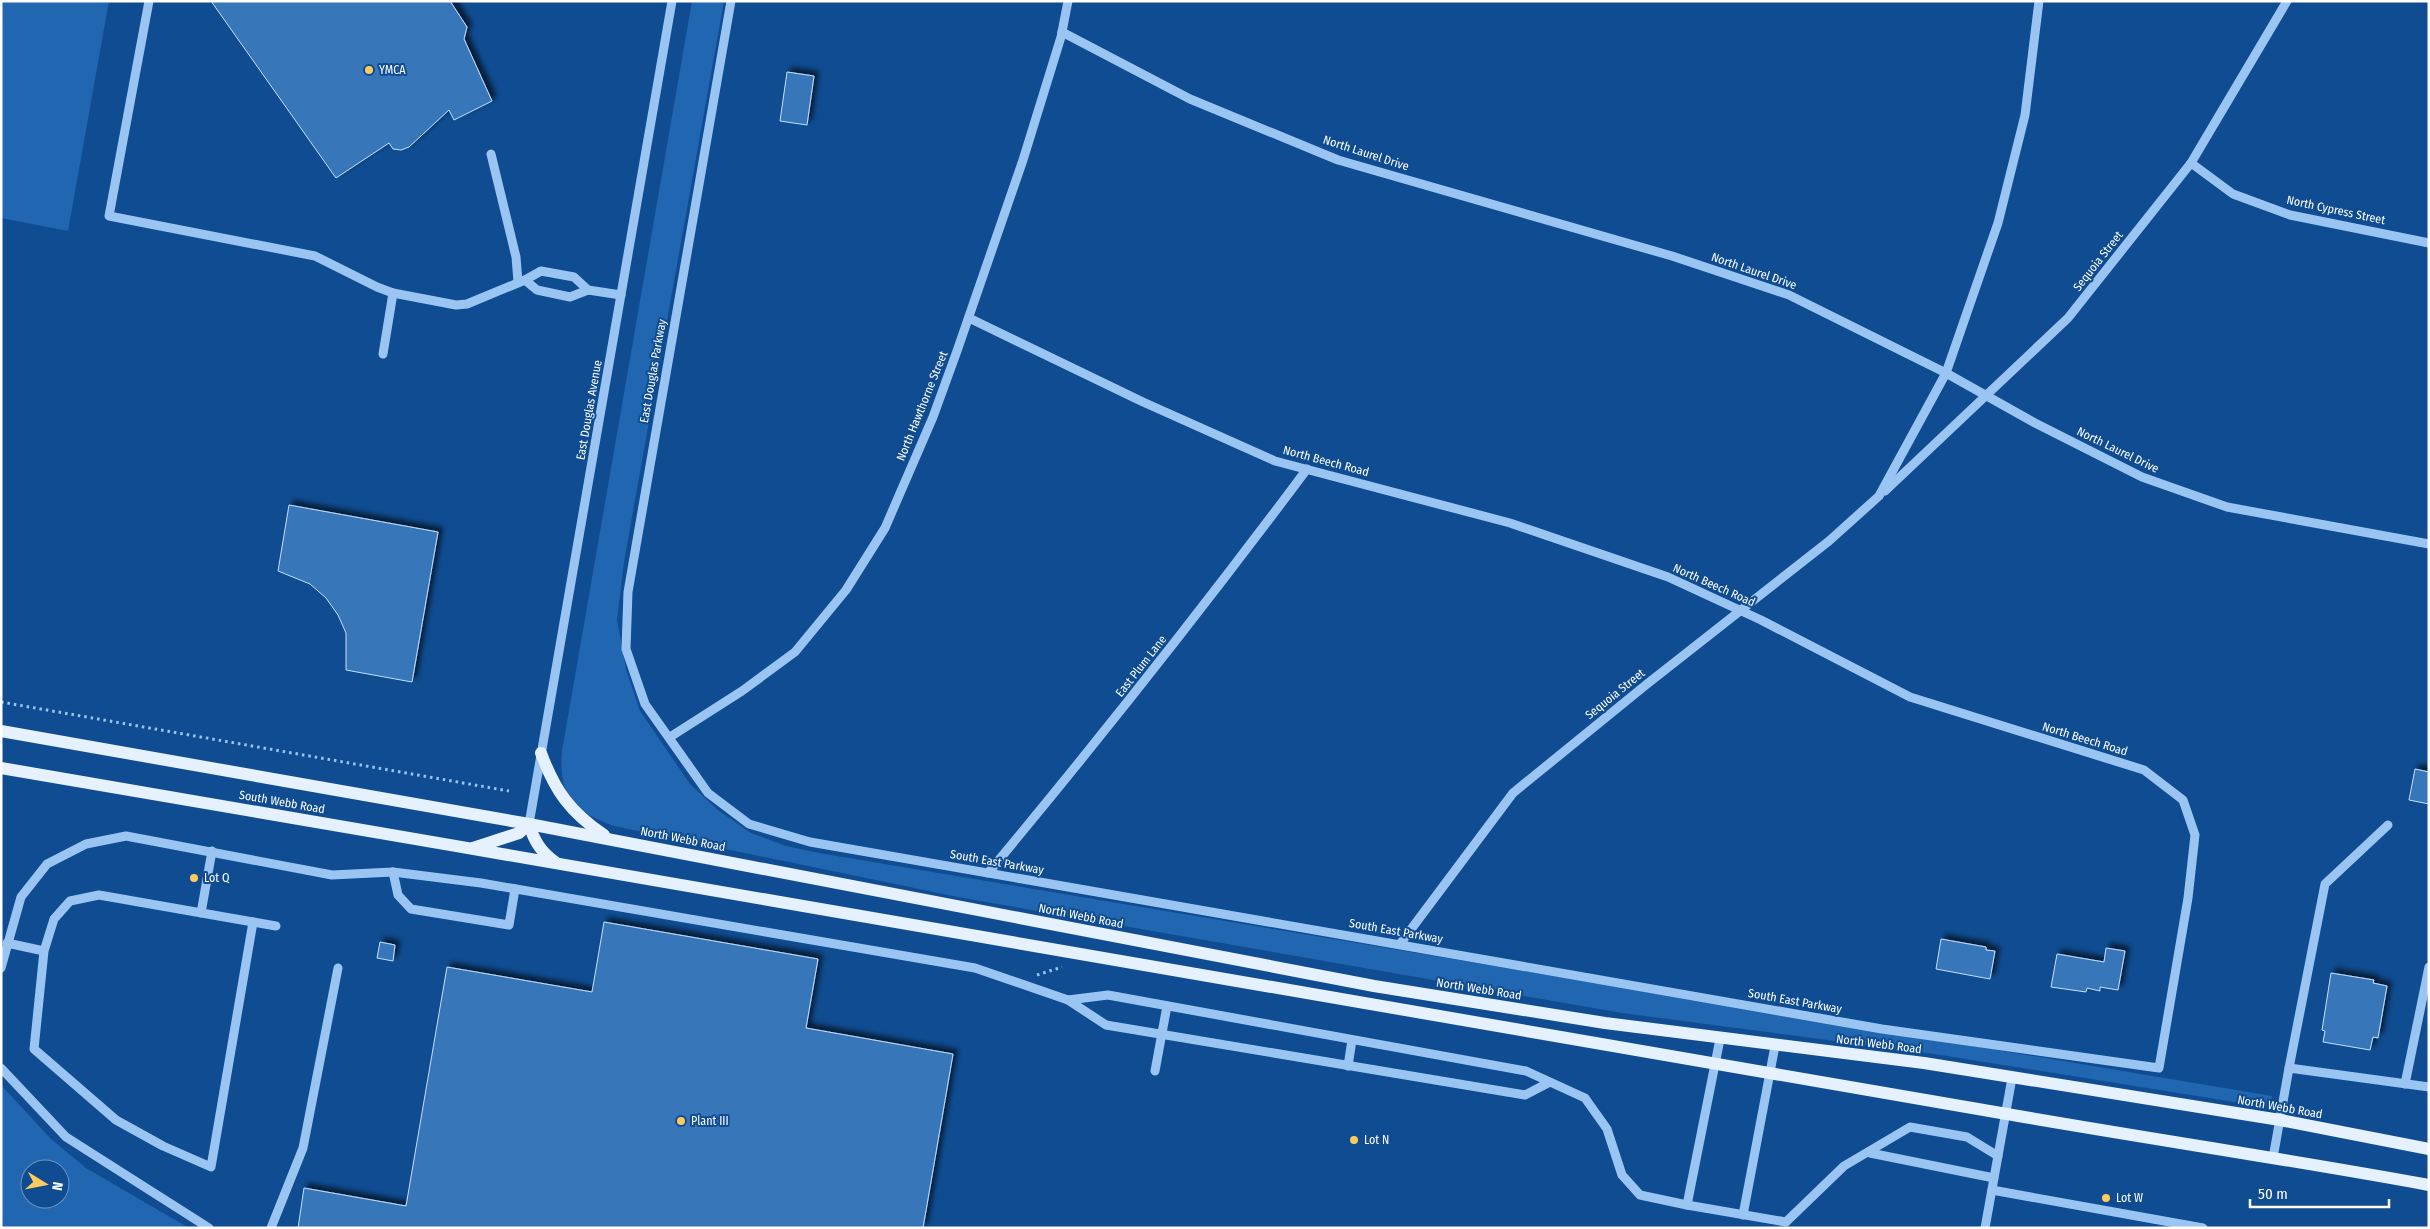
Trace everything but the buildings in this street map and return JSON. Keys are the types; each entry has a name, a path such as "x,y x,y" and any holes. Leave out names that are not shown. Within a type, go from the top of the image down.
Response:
{"main road":[{"name":"South Webb Road","path":"1,731 530,824"},
{"path":"541,752 558,792 571,810 586,824 610,839"},
{"name":"South Webb Road","path":"1,768 558,864"},
{"path":"470,849 519,833 530,824 533,838 543,853 558,864 2005,1114 2429,1185"},
{"name":"North Webb Road","path":"530,824 1374,986 1605,1023 1775,1046 1924,1063 2280,1120 2429,1149"}],"street":[{"path":"149,1 109,216 314,256 393,293 456,305 467,304 541,271 574,277 588,290"},
{"name":"East Douglas Avenue","path":"530,824 672,1"},
{"name":"East Douglas Parkway","path":"670,737 645,704 626,648 628,592 730,1"},
{"name":"North Hawthorne Street","path":"670,737 742,691 795,652 846,590 885,528 933,417 969,318 1023,160 1062,32 1068,1"},
{"name":"Sequoia Street","path":"1879,496 1946,373 1972,302 2003,205 2025,115 2039,1"},
{"name":"Sequoia Street","path":"1400,944 1513,793 1829,541 1987,396 2068,318 2191,163 2287,1"},
{"name":"North Laurel Drive","path":"1062,32 1190,99 1338,160 1672,256 1788,295 1946,373 2035,423 2142,477 2227,507 2429,544"},
{"path":"492,154 522,281 537,290 570,297 588,290 621,296"},
{"name":"North Cypress Street","path":"2191,163 2233,194 2290,215 2429,243"},
{"path":"383,354 393,293"},
{"name":"North Beech Road","path":"969,318 1170,414 1275,461 1510,523 1668,578 1741,610 1910,697 2144,770 2183,800 2195,835 2188,898 2159,1068"},
{"name":"East Plum Lane","path":"988,873 1080,762 1212,596 1307,469"},
{"name":"South East Parkway","path":"670,737 708,793 749,824 810,842 1882,1029 2159,1068"},
{"path":"2273,1158 2324,884 2388,825"},
{"path":"1,968 21,897 47,864 86,844 126,836 332,875 394,872 515,889 975,968 1011,982 1068,1000 1106,1025 1525,1095 1550,1082"},
{"path":"201,912 212,851"},
{"path":"394,872 398,895 411,908 510,925 515,889"},
{"path":"253,922 211,1167 164,1146 116,1120 34,1049 44,951 54,920 70,901 98,895 276,926"},
{"path":"7,943 44,951"},
{"path":"2406,1084 2429,967"},
{"path":"271,1228 303,1148 338,968"},
{"path":"1068,1000 1108,995 1526,1071 1585,1098 1607,1129 1622,1175 1640,1195 1687,1206 1786,1222 1844,1166 1870,1153 1910,1127 1967,1137 1998,1156"},
{"path":"1155,1071 1167,1006"},
{"path":"1687,1206 1720,1039"},
{"path":"1348,1066 1352,1040"},
{"path":"1743,1215 1775,1046"},
{"path":"1,1068 66,1137 208,1228"},
{"path":"2289,1068 2429,1087"},
{"path":"1985,1228 2012,1078"},
{"path":"1870,1153 1994,1178"},
{"path":"1992,1190 2203,1228"}],"path":[{"path":"1,702 509,791"},
{"path":"1011,982 1066,966"}],"shaded area":[{"path":"1,1 109,1 68,231 1,218"},
{"path":"692,1 724,1 624,562 617,620 626,669 640,711 690,784 718,810 751,833 786,846 819,853 2272,1096 2271,1105 2265,1107 1941,1055 1622,1013 958,897 614,826 579,808 566,791 561,767 562,751"},
{"path":"1,1085 51,1139 86,1168 189,1228 1,1228"}],"place":[{"name":"YMCA","path":"369,70"},
{"name":"Lot Q","path":"194,878"},
{"name":"Plant III","path":"681,1121"},
{"name":"Lot N","path":"1354,1140"},
{"name":"Lot W","path":"2106,1198"}]}
